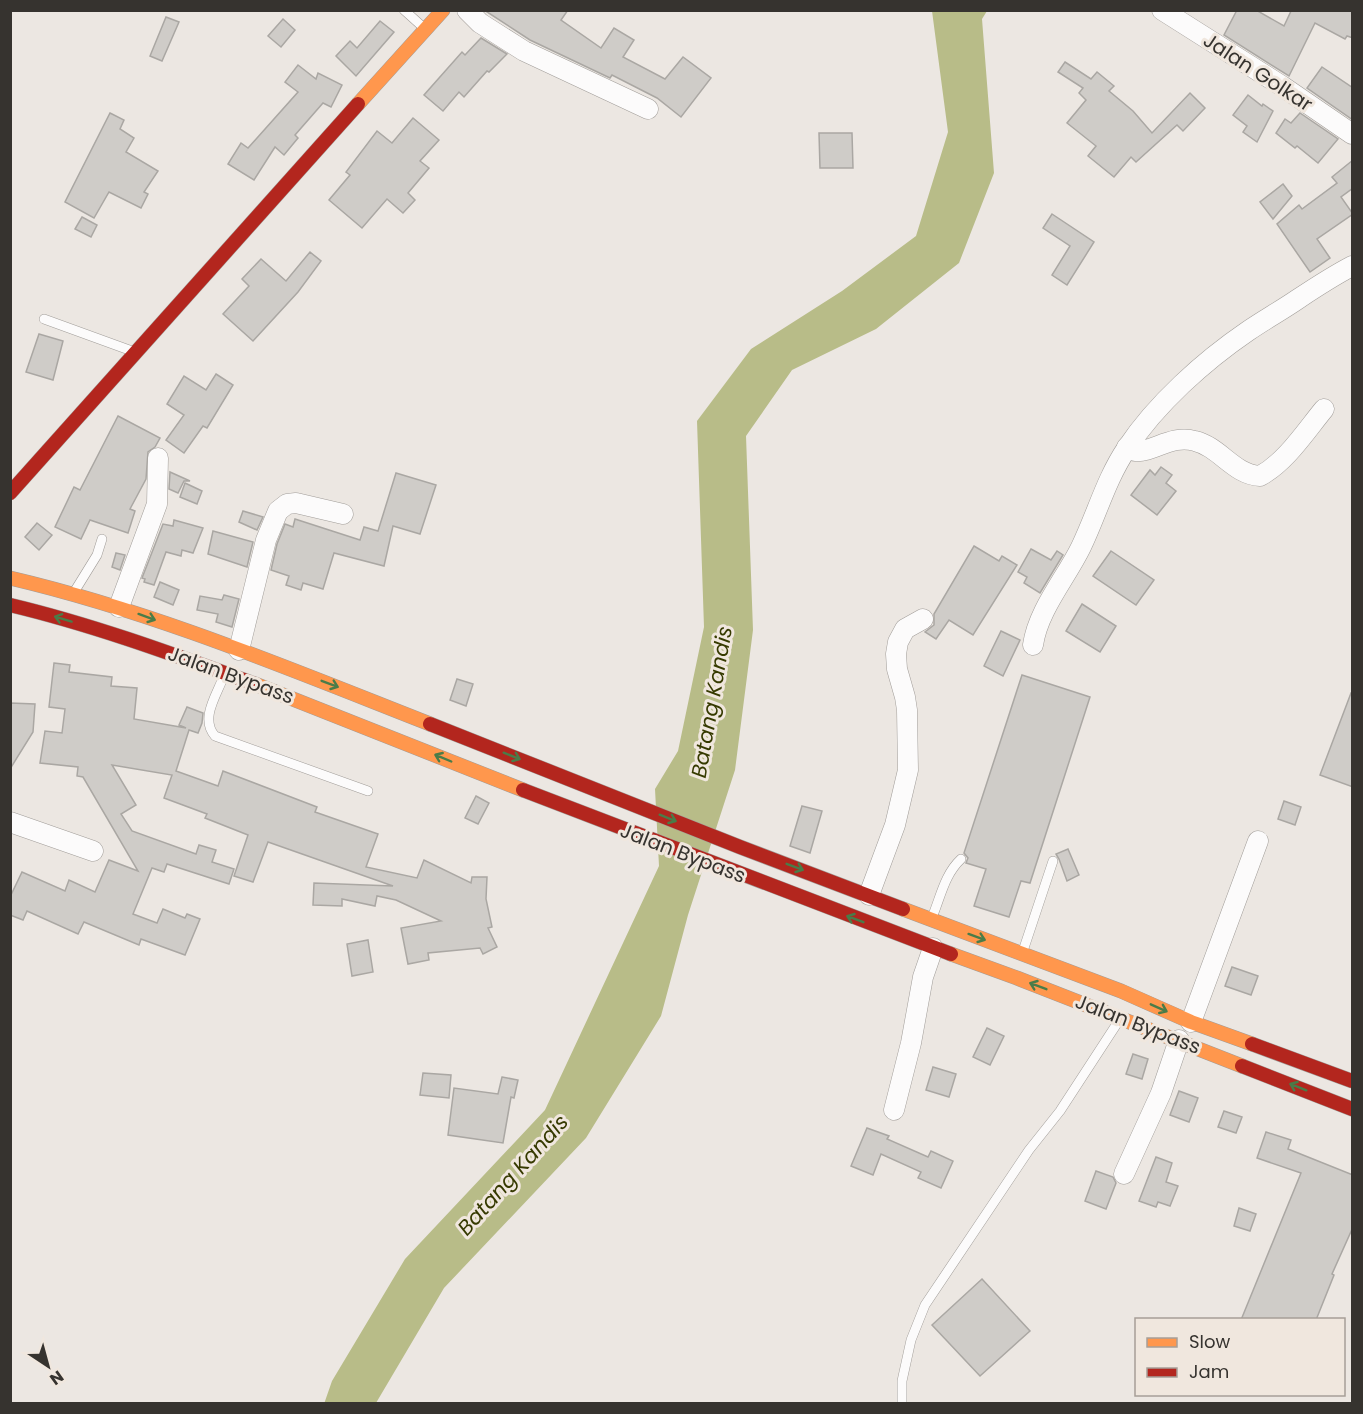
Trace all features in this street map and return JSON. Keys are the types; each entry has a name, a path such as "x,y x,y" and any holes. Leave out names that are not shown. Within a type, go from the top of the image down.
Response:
{"main road":[{"path":"10,493 444,10"},
{"name":"Jalan Bypass","path":"10,578 119,607 304,674 740,847 1121,991 1191,1022 1349,1077"},
{"name":"Jalan Bypass","path":"10,606 48,614 113,634 294,698 594,819 1017,978 1353,1109"},
{"path":"294,698 304,674"}],"street":[{"path":"466,10 480,23 524,51 648,109"},
{"name":"Jalan Golkar","path":"1162,10 1353,134"},
{"path":"1033,645 1034,635 1054,591 1080,547 1106,484 1127,447 1162,404 1199,370 1247,332 1319,285 1353,266"},
{"path":"1127,447 1136,451 1169,441 1193,440 1217,451 1244,473 1260,476 1270,471 1324,409"},
{"path":"119,607 157,504 158,458"},
{"path":"239,650 266,540 278,511 287,504 296,503 343,514"},
{"path":"869,895 896,825 908,770 907,710 897,669 898,642 905,629 923,619"},
{"path":"10,822 93,851"},
{"path":"1191,1022 1258,841"},
{"path":"894,1110 911,1043 923,977 933,948"},
{"path":"1124,1174 1161,1093 1179,1040"}],"lane":[{"path":"404,10 426,30"},
{"path":"44,319 137,353"},
{"path":"73,593 94,561 102,539"},
{"path":"225,673 207,722 210,731 215,736 368,791"},
{"path":"932,920 947,876 952,867 961,859"},
{"path":"1023,954 1053,861"},
{"path":"902,1404 902,1381 911,1340 925,1305 1029,1150 1060,1111 1121,1018"}],"water":[{"name":"Batang Kandis","path":"932,11 987,11 982,19 994,173 959,263 876,329 792,370 746,436 753,630 735,770 688,915 661,1016 586,1138 444,1288 376,1403 324,1404 332,1381 405,1259 545,1110 659,866 655,789 678,751 704,627 697,421 751,349 842,291 916,236 948,132"}],"building":[{"path":"484,10 568,10 561,20 601,48 614,28 634,40 623,57 665,79 683,57 711,78 681,117 657,98 612,75 610,78 530,40"},
{"path":"1237,10 1256,10 1284,26 1291,11 1289,10 1353,10 1353,38 1347,36 1345,39 1315,23 1289,76 1224,35"},
{"path":"166,17 179,22 162,61 150,56"},
{"path":"283,19 295,30 281,47 268,36"},
{"path":"380,21 394,32 356,76 336,56 350,41 357,48"},
{"path":"481,38 507,54 489,72 487,71 464,97 459,92 443,111 424,95 462,52 465,55"},
{"path":"1065,62 1091,79 1097,72 1114,86 1109,91 1133,111 1152,133 1190,93 1205,108 1183,131 1177,125 1136,162 1131,157 1114,177 1088,156 1096,146 1067,123 1086,100 1079,93 1083,88 1058,72"},
{"path":"298,65 316,79 318,73 342,85 331,107 323,103 295,135 298,138 284,155 275,147 254,180 228,164 241,143 248,148 298,92 285,82"},
{"path":"1322,67 1353,88 1353,120 1307,88"},
{"path":"1248,95 1273,111 1257,142 1243,132 1247,126 1233,115"},
{"path":"110,113 124,120 120,129 134,138 126,152 158,171 144,192 148,194 141,208 109,192 94,218 65,202"},
{"path":"1300,113 1338,139 1318,163 1276,133 1285,119 1291,123"},
{"path":"413,118 439,140 420,161 429,168 408,193 415,200 403,213 387,199 362,228 329,200 350,175 346,172 377,131 392,143"},
{"path":"819,133 852,133 853,168 820,168"},
{"path":"1353,160 1353,188 1341,197 1353,214 1317,239 1330,258 1310,272 1277,224 1299,205 1302,209 1337,183 1332,177"},
{"path":"1283,184 1292,196 1273,219 1260,202"},
{"path":"1052,214 1094,242 1067,285 1052,275 1070,246 1043,228"},
{"path":"82,217 97,225 91,237 75,229"},
{"path":"310,252 321,261 298,292 253,341 223,314 249,286 242,279 261,259 286,281"},
{"path":"39,334 63,341 53,380 26,372"},
{"path":"216,374 233,385 207,428 203,426 184,453 166,440 184,415 167,404 184,376 206,390"},
{"path":"118,416 160,438 155,447 148,452 146,479 130,509 135,511 128,533 90,520 81,539 55,527 74,487 80,490"},
{"path":"1161,467 1172,475 1166,483 1176,491 1157,515 1131,495 1150,470 1155,475"},
{"path":"170,472 190,481 184,481 178,493 169,489"},
{"path":"396,473 436,485 420,534 393,526 384,566 334,553 323,589 303,583 301,590 286,585 289,576 271,570 277,544 285,524 293,527 295,519 360,540 364,527 378,531"},
{"path":"185,483 202,491 197,504 180,497"},
{"path":"243,511 263,517 257,530 239,522"},
{"path":"174,520 203,528 193,553 182,550 181,556 166,552 154,585 144,582 145,579 142,578 163,524 173,526"},
{"path":"37,523 52,535 39,550 25,537"},
{"path":"213,531 253,542 247,567 208,554"},
{"path":"974,546 999,561 1002,556 1017,565 973,635 949,620 936,639 925,632 934,625 934,614"},
{"path":"1031,549 1051,560 1057,551 1063,555 1040,593 1024,583 1027,577 1018,572"},
{"path":"1111,551 1154,580 1136,605 1093,576"},
{"path":"116,553 125,555 120,570 112,567"},
{"path":"160,582 179,590 173,605 154,597"},
{"path":"224,595 239,599 232,627 216,622 218,614 197,610 200,596 222,600"},
{"path":"1082,604 1116,626 1100,652 1066,631"},
{"path":"1001,631 1020,640 1003,676 984,666"},
{"path":"54,663 70,665 69,672 112,677 111,686 137,688 134,719 186,728 179,725 187,707 203,713 198,733 189,730 176,771 218,786 223,771 317,807 315,812 378,834 366,867 417,878 424,860 471,883 472,877 487,877 486,899 492,927 488,928 497,947 483,954 480,948 428,953 429,960 408,964 401,928 441,921 396,900 377,896 375,906 342,899 342,906 313,905 314,883 393,886 268,842 253,882 234,876 248,835 205,818 207,814 164,798 172,775 112,765 136,805 121,814 132,831 196,854 199,845 216,850 212,862 234,869 229,884 167,864 164,872 152,868 133,914 157,923 163,909 185,918 187,914 200,919 185,955 141,939 139,945 84,922 78,934 27,911 23,920 10,915 10,897 22,872 65,891 69,880 95,892 109,860 138,871 83,777 77,776 78,767 40,763 45,731 62,733 65,709 49,707"},
{"path":"1022,675 1090,697 1030,883 1021,881 1009,917 974,906 986,869 966,863 968,858 964,853"},
{"path":"457,679 473,684 466,706 450,700"},
{"path":"1351,693 1353,694 1353,787 1320,775"},
{"path":"10,703 35,704 33,732 10,769"},
{"path":"476,796 489,803 478,824 465,818"},
{"path":"1284,801 1301,807 1295,825 1278,819"},
{"path":"802,806 822,811 810,853 790,846"},
{"path":"1068,849 1079,875 1067,881 1056,854"},
{"path":"368,940 373,972 352,976 347,944"},
{"path":"1232,967 1258,976 1251,995 1225,986"},
{"path":"987,1028 1004,1036 990,1065 973,1057"},
{"path":"1133,1054 1148,1059 1142,1079 1126,1074"},
{"path":"933,1067 956,1074 949,1097 926,1090"},
{"path":"423,1073 451,1075 449,1098 420,1095"},
{"path":"502,1077 518,1080 514,1098 511,1097 503,1143 448,1135 454,1088 498,1094"},
{"path":"1179,1091 1198,1098 1189,1122 1170,1115"},
{"path":"1224,1111 1242,1117 1236,1133 1218,1127"},
{"path":"867,1128 889,1136 887,1139 928,1157 931,1151 953,1161 941,1188 918,1178 921,1172 881,1154 873,1175 851,1166"},
{"path":"1266,1132 1291,1140 1288,1149 1353,1175 1353,1227 1332,1274 1334,1275 1317,1318 1242,1318 1301,1173 1257,1158"},
{"path":"1156,1157 1172,1163 1166,1182 1178,1186 1170,1206 1158,1202 1156,1207 1139,1201"},
{"path":"1096,1171 1113,1177 1116,1183 1106,1209 1085,1201"},
{"path":"1239,1208 1256,1214 1250,1231 1234,1226"},
{"path":"982,1279 1030,1331 980,1376 932,1325"}],"traffic: slow":[{"path":"358,104 443,10"},
{"path":"10,578 117,608 223,643 430,724"},
{"path":"255,684 523,790"},
{"path":"903,909 1121,991 1191,1022 1252,1044"},
{"path":"951,954 1242,1066"}],"traffic: jam":[{"path":"10,493 358,104"},
{"path":"10,605 103,631 255,684"},
{"path":"430,724 903,909"},
{"path":"523,790 951,954"},
{"path":"1252,1044 1352,1081"},
{"path":"1242,1066 1352,1109"}]}
